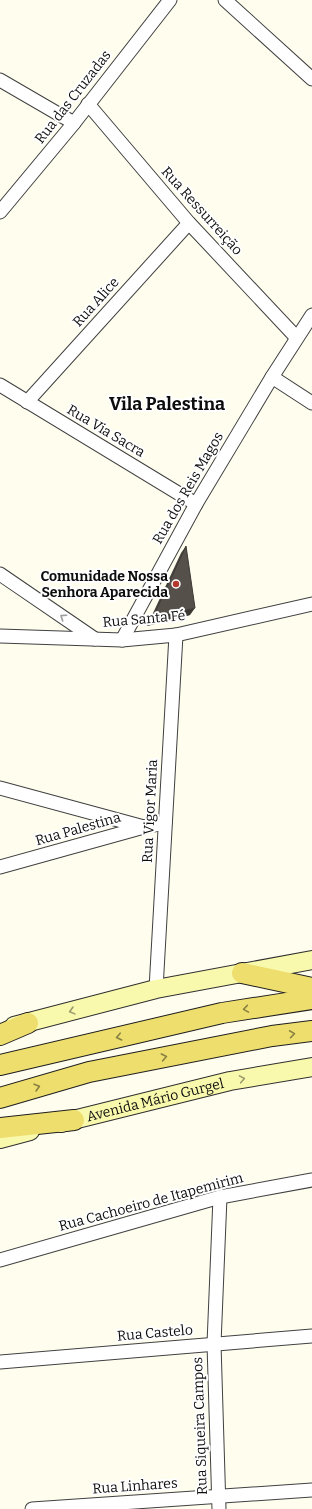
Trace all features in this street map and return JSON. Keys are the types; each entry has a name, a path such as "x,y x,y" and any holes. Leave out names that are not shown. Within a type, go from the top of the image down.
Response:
{"main road":[{"path":"0,1031 156,989 312,960"},
{"path":"242,973 312,988"},
{"path":"0,1065 222,1013 312,1000"},
{"path":"0,1035 28,1023"},
{"path":"0,1098 89,1072 272,1036 312,1031"},
{"name":"Avenida Mário Gurgel","path":"0,1139 230,1081 312,1067"},
{"path":"0,1128 74,1120"}],"street":[{"name":"Rua das Cruzadas","path":"0,212 74,123 170,0"},
{"path":"225,0 312,79"},
{"path":"0,80 74,123"},
{"name":"Rua Ressurreição","path":"88,104 189,223 296,337"},
{"name":"Rua Alice","path":"27,402 189,223"},
{"name":"Rua dos Reis Magos","path":"122,640 196,504 296,337 312,315"},
{"path":"272,377 312,403"},
{"name":"Rua Via Sacra","path":"0,385 196,504"},
{"path":"0,574 95,639"},
{"name":"Rua Santa Fé","path":"0,636 122,640 176,635 312,604"},
{"name":"Rua Vigor Maria","path":"156,989 176,635"},
{"path":"0,788 144,827"},
{"name":"Rua Palestina","path":"0,867 144,827 165,823"},
{"name":"Rua Cachoeiro de Itapemirim","path":"0,1260 220,1198 312,1180"},
{"name":"Rua Siqueira Campos","path":"218,1503 214,1344 220,1198"},
{"name":"Rua Castelo","path":"0,1362 312,1336"},
{"name":"Rua Linhares","path":"32,1509 218,1503 312,1490"}],"building":[{"name":"Comunidade Nossa Senhora Aparecida","path":"186,546 195,608 152,619"}],"place":[{"name":"Comunidade Nossa Senhora Aparecida","path":"176,584"}],"district":[{"name":"Vila Palestina","path":"167,404"}]}
